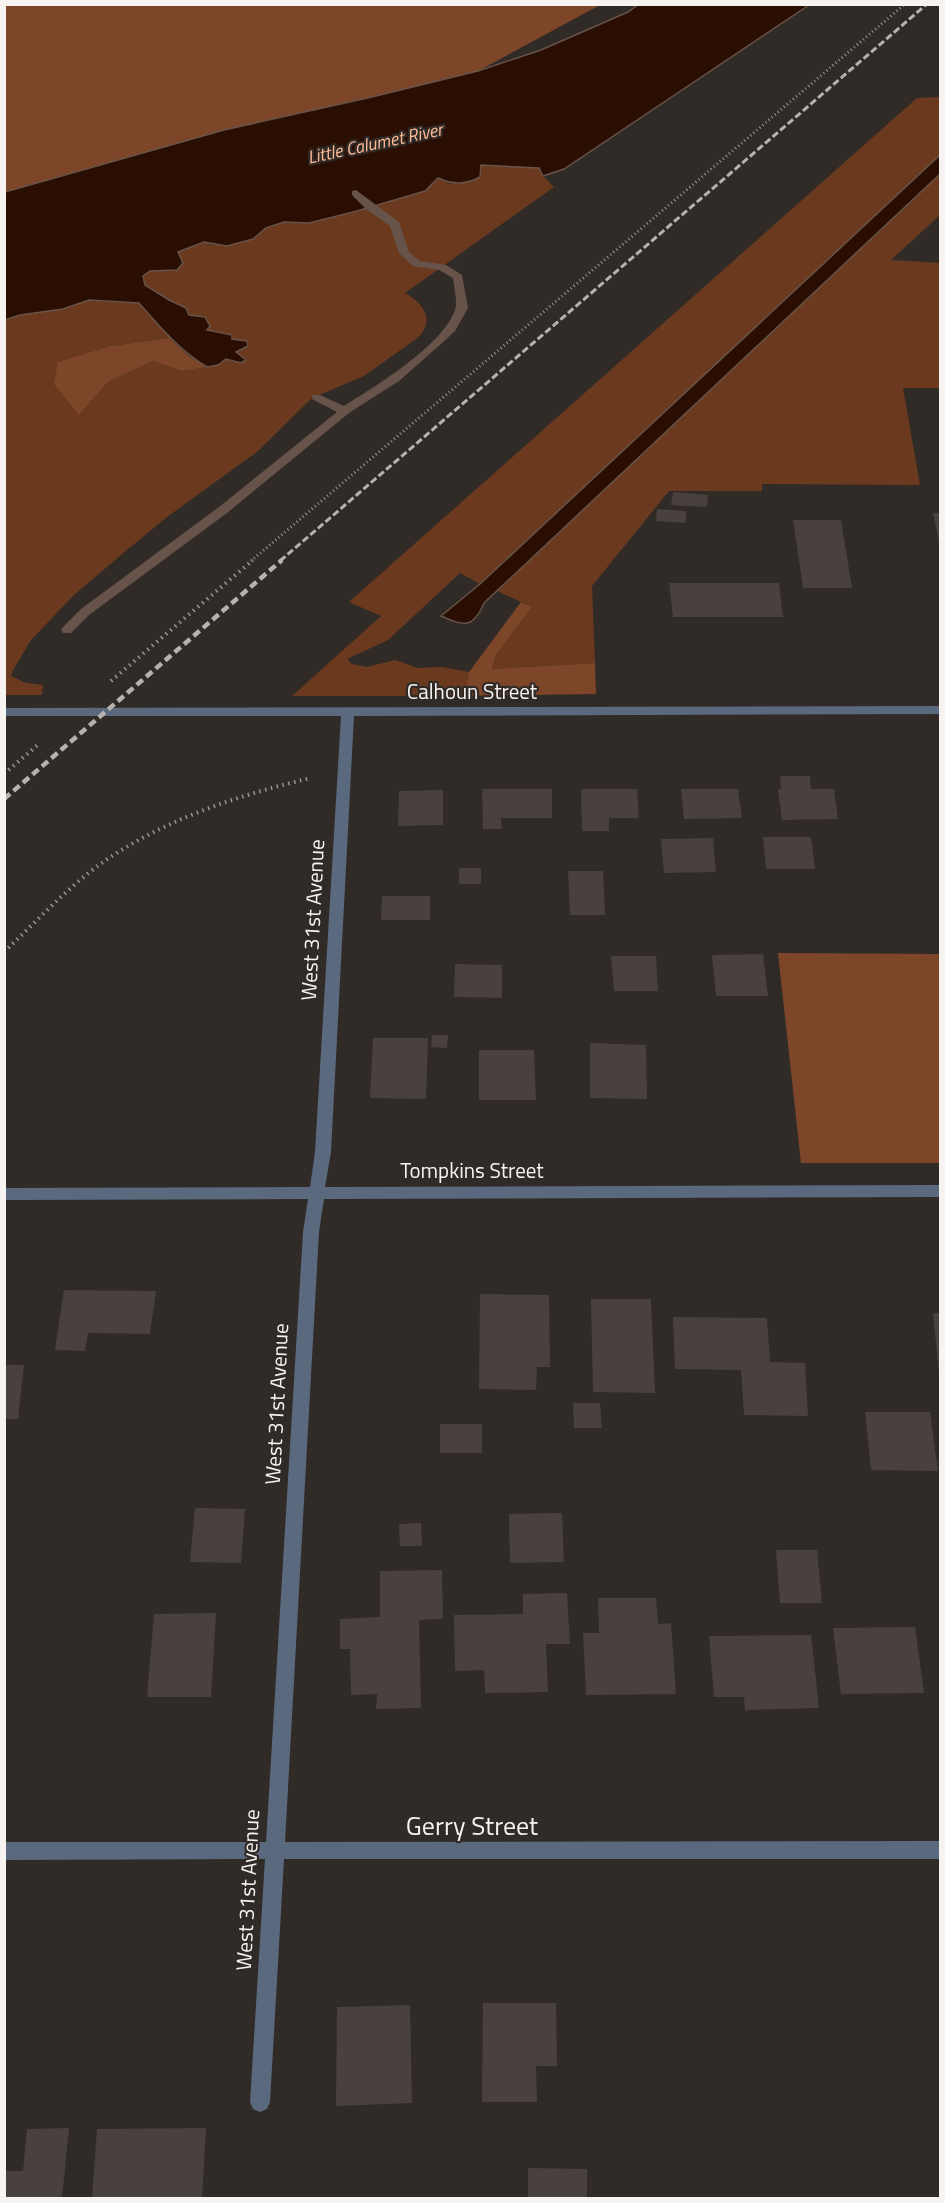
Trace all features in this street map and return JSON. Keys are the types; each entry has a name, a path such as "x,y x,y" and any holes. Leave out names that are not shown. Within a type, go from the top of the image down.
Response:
{"street":[{"name":"Calhoun Street","path":"4,712 940,710"},
{"name":"West 31st Avenue","path":"260,2102 311,1232 323,1152 348,711"},
{"name":"Tompkins Street","path":"4,1194 317,1191 940,1191"},
{"name":"Gerry Street","path":"4,1851 940,1850"}],"path":[{"path":"4,774 905,4"},
{"path":"4,952 70,891 120,852 174,824 229,801 293,782 344,772"}],"shaded area":[{"path":"5,5 600,5 478,71 5,223"},
{"path":"940,97 940,155 480,584 460,573 388,640 347,659 352,664 367,667 395,660 418,668 442,667 469,672 465,696 292,696 381,616 349,602 917,98"},
{"path":"481,165 539,168 543,176 554,187 405,293 422,307 425,313 426,326 416,339 364,376 312,398 258,451 167,517 75,594 31,640 11,676 26,683 43,685 42,695 5,695 4,312 204,242 212,245 253,239 266,228 284,222 309,223 357,211 425,191 438,178 450,184","holes":["169,338 206,367 181,371 153,361 108,382 79,415 111,346"]},
{"path":"940,174 940,215 891,260 940,263 940,388 903,388 920,485 762,484 762,491 669,491 592,586 595,663 492,669 496,655 532,607 497,591"},
{"path":"169,338 189,356 207,367 181,371 153,361 108,382 79,415 54,384 58,362 111,346"},
{"path":"521,602 532,607 496,655 492,669 595,663 596,694 465,696 469,672"},
{"path":"778,953 940,954 940,1163 801,1163"}],"water":[{"name":"Little Calumet River","path":"639,4 809,5 564,169 543,176 539,168 481,165 480,177 470,182 454,183 438,178 425,191 357,211 309,223 284,222 266,228 253,239 227,246 204,242 178,252 183,263 177,270 150,271 143,276 145,285 186,308 189,315 205,317 210,326 207,330 232,335 232,339 247,341 248,346 236,352 246,360 241,363 226,359 218,365 207,367 179,346 139,303 89,300 63,309 20,315 5,320 5,192 224,130 478,71 541,50 628,12"},
{"path":"940,155 940,174 484,603 472,621 462,623 441,616 480,584"}],"building":[{"path":"673,492 708,495 707,507 671,505"},
{"path":"657,509 686,511 686,523 656,521"},
{"path":"933,513 940,513 940,541 939,541"},
{"path":"793,520 841,520 852,588 803,588"},
{"path":"669,583 779,583 783,617 673,617"},
{"path":"780,776 810,776 811,789 834,789 838,819 782,820 778,789 781,789"},
{"path":"482,789 552,789 552,818 501,818 502,829 483,829"},
{"path":"581,789 637,789 639,818 609,818 609,831 582,831"},
{"path":"681,789 738,789 742,818 684,819"},
{"path":"443,790 443,825 398,826 399,791"},
{"path":"763,837 811,837 815,869 766,869"},
{"path":"713,838 716,872 664,873 661,839"},
{"path":"459,868 481,868 481,884 459,884"},
{"path":"568,871 603,871 605,915 570,915"},
{"path":"382,896 430,896 430,920 381,920"},
{"path":"763,954 768,996 716,996 712,955"},
{"path":"611,956 656,956 658,991 614,991"},
{"path":"455,964 502,965 502,998 454,997"},
{"path":"432,1035 448,1035 447,1048 431,1047"},
{"path":"373,1038 428,1038 426,1099 370,1098"},
{"path":"590,1043 646,1045 647,1099 590,1098"},
{"path":"479,1050 534,1050 536,1100 479,1100"},
{"path":"64,1290 156,1291 150,1334 88,1333 85,1351 55,1350"},
{"path":"480,1294 549,1295 550,1367 537,1367 536,1390 479,1389"},
{"path":"591,1299 651,1299 655,1393 593,1392"},
{"path":"933,1313 940,1313 940,1373 939,1373"},
{"path":"673,1317 767,1318 770,1362 805,1363 808,1416 744,1415 741,1370 675,1369"},
{"path":"4,1365 24,1365 18,1419 4,1419"},
{"path":"573,1403 600,1403 602,1428 574,1428"},
{"path":"865,1412 930,1412 938,1471 871,1470"},
{"path":"440,1424 482,1424 482,1453 440,1453"},
{"path":"195,1508 245,1509 241,1563 190,1562"},
{"path":"562,1513 564,1562 510,1563 509,1514"},
{"path":"421,1523 422,1546 400,1546 399,1524"},
{"path":"776,1550 817,1550 822,1603 780,1603"},
{"path":"442,1570 443,1619 419,1620 421,1708 376,1709 377,1694 351,1695 350,1649 340,1649 340,1619 380,1617 380,1571"},
{"path":"567,1593 570,1644 546,1644 548,1692 485,1693 484,1670 455,1671 454,1615 523,1614 523,1594"},
{"path":"598,1598 656,1598 658,1624 671,1623 676,1694 586,1695 583,1633 599,1633"},
{"path":"216,1613 211,1697 147,1697 154,1614"},
{"path":"915,1627 924,1693 841,1694 833,1628"},
{"path":"811,1635 819,1708 745,1710 744,1697 714,1697 709,1636"},
{"path":"483,2003 556,2003 557,2066 536,2066 537,2102 482,2102"},
{"path":"410,2005 412,2103 336,2106 337,2007"},
{"path":"69,2128 62,2198 4,2198 4,2171 23,2171 27,2129"},
{"path":"206,2128 202,2198 92,2198 97,2129"},
{"path":"528,2168 587,2169 587,2198 528,2198"}],"waterway":[{"path":"345,411 395,379 451,329 462,308 458,277 442,267 417,264 404,253 395,224 370,207 356,193"},
{"path":"316,397 345,411"},
{"path":"67,630 85,612 223,510 345,411"}],"railway":[{"path":"280,561 927,4"},
{"path":"4,799 282,560"}]}
